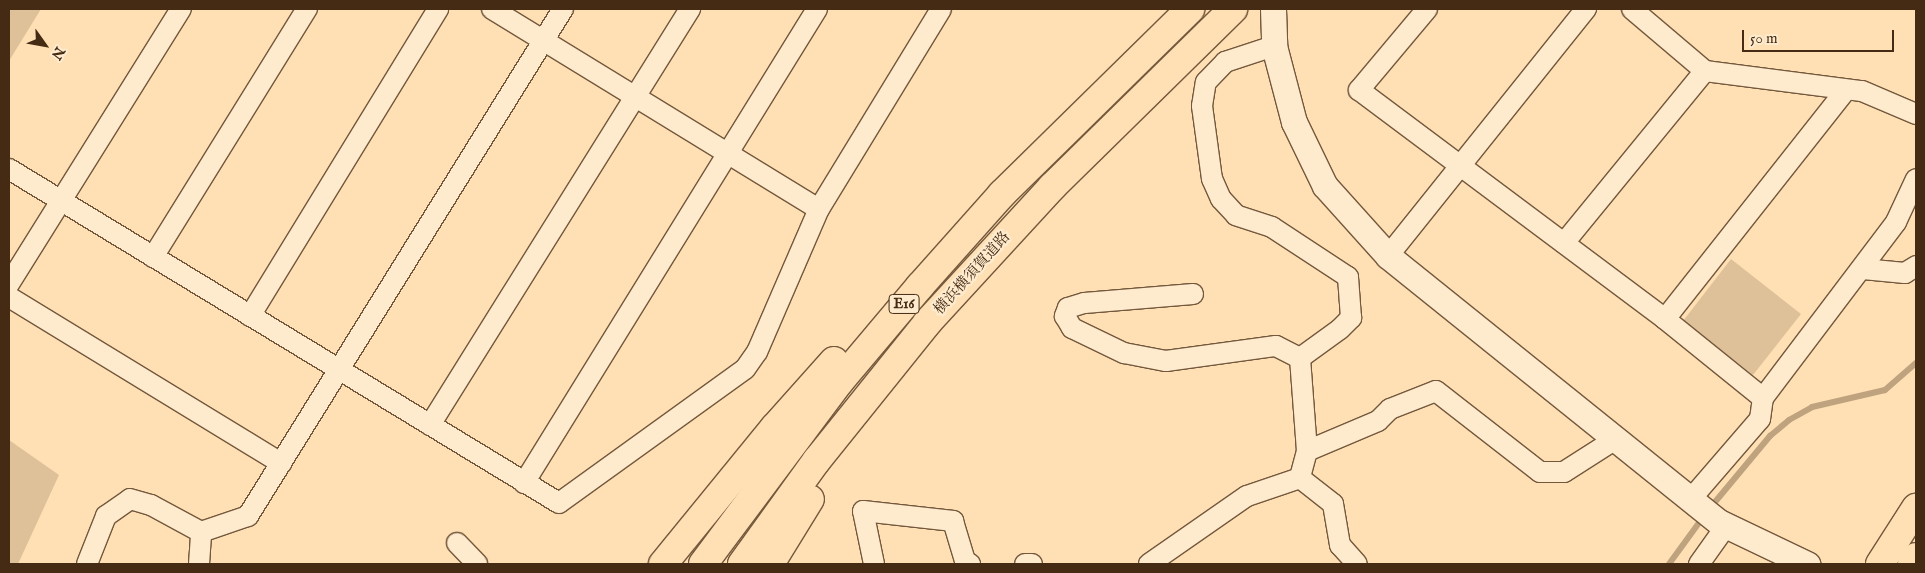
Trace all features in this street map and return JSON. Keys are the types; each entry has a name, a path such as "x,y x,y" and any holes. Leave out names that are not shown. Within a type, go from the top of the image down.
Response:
{"main road":[{"name":"横浜横須賀道路","path":"703,564 840,380 920,286 1002,194 1130,65 1190,9"},
{"name":"横浜横須賀道路","path":"742,564 817,460 927,324 1052,187 1232,9"},
{"path":"663,564 774,428 980,195 1031,144 1130,65"},
{"path":"770,564 927,324"},
{"path":"1880,564 1916,508"},
{"path":"1912,564 1916,558"}],"street":[{"path":"9,284 181,9"},
{"path":"154,257 307,9"},
{"path":"250,316 438,9"},
{"path":"492,9 819,209"},
{"path":"87,564 106,516 130,499 151,505 201,532 248,516 562,9"},
{"path":"430,425 690,9"},
{"path":"524,483 817,9"},
{"path":"9,169 524,483 560,503 745,369 757,352 819,209 941,9"},
{"path":"1273,9 1274,46 1294,122 1326,186 1388,256 1694,503 1723,524 1807,564"},
{"path":"1427,9 1359,90 1665,319 1763,398"},
{"path":"1388,256 1586,9"},
{"path":"1632,9 1704,71 1862,91 1916,114"},
{"path":"1274,46 1225,62 1206,82 1202,106 1212,179 1221,198 1236,215 1272,227 1348,278 1351,318 1340,329 1300,358"},
{"path":"1564,243 1704,71"},
{"path":"1665,319 1846,90"},
{"path":"1694,503 1760,419 1763,398 1863,269 1896,222 1916,180"},
{"path":"1863,269 1905,273 1916,266"},
{"path":"1193,294 1084,303 1068,308 1065,316 1072,328 1124,353 1166,361 1276,346 1300,358"},
{"path":"9,297 281,463"},
{"path":"1300,358 1307,451 1300,478"},
{"path":"1307,451 1378,421 1390,409 1436,391 1540,472 1564,472 1614,440"},
{"path":"1149,564 1247,496 1300,478"},
{"path":"1300,478 1333,504 1340,545 1357,564"},
{"path":"874,564 863,512 953,521 965,561 970,564"},
{"path":"1699,564 1723,524"},
{"path":"199,564 201,532"},
{"path":"457,543 477,564"},
{"path":"1026,564 1032,564"}],"shaded area":[{"path":"9,9 41,9 9,61"},
{"path":"1731,259 1801,314 1753,375 1683,321"},
{"path":"9,440 59,475 18,564 9,564"}],"waterway":[{"path":"1710,508 1770,436 1789,420 1812,407 1885,390 1916,363"},
{"path":"1669,564 1704,516"}]}
